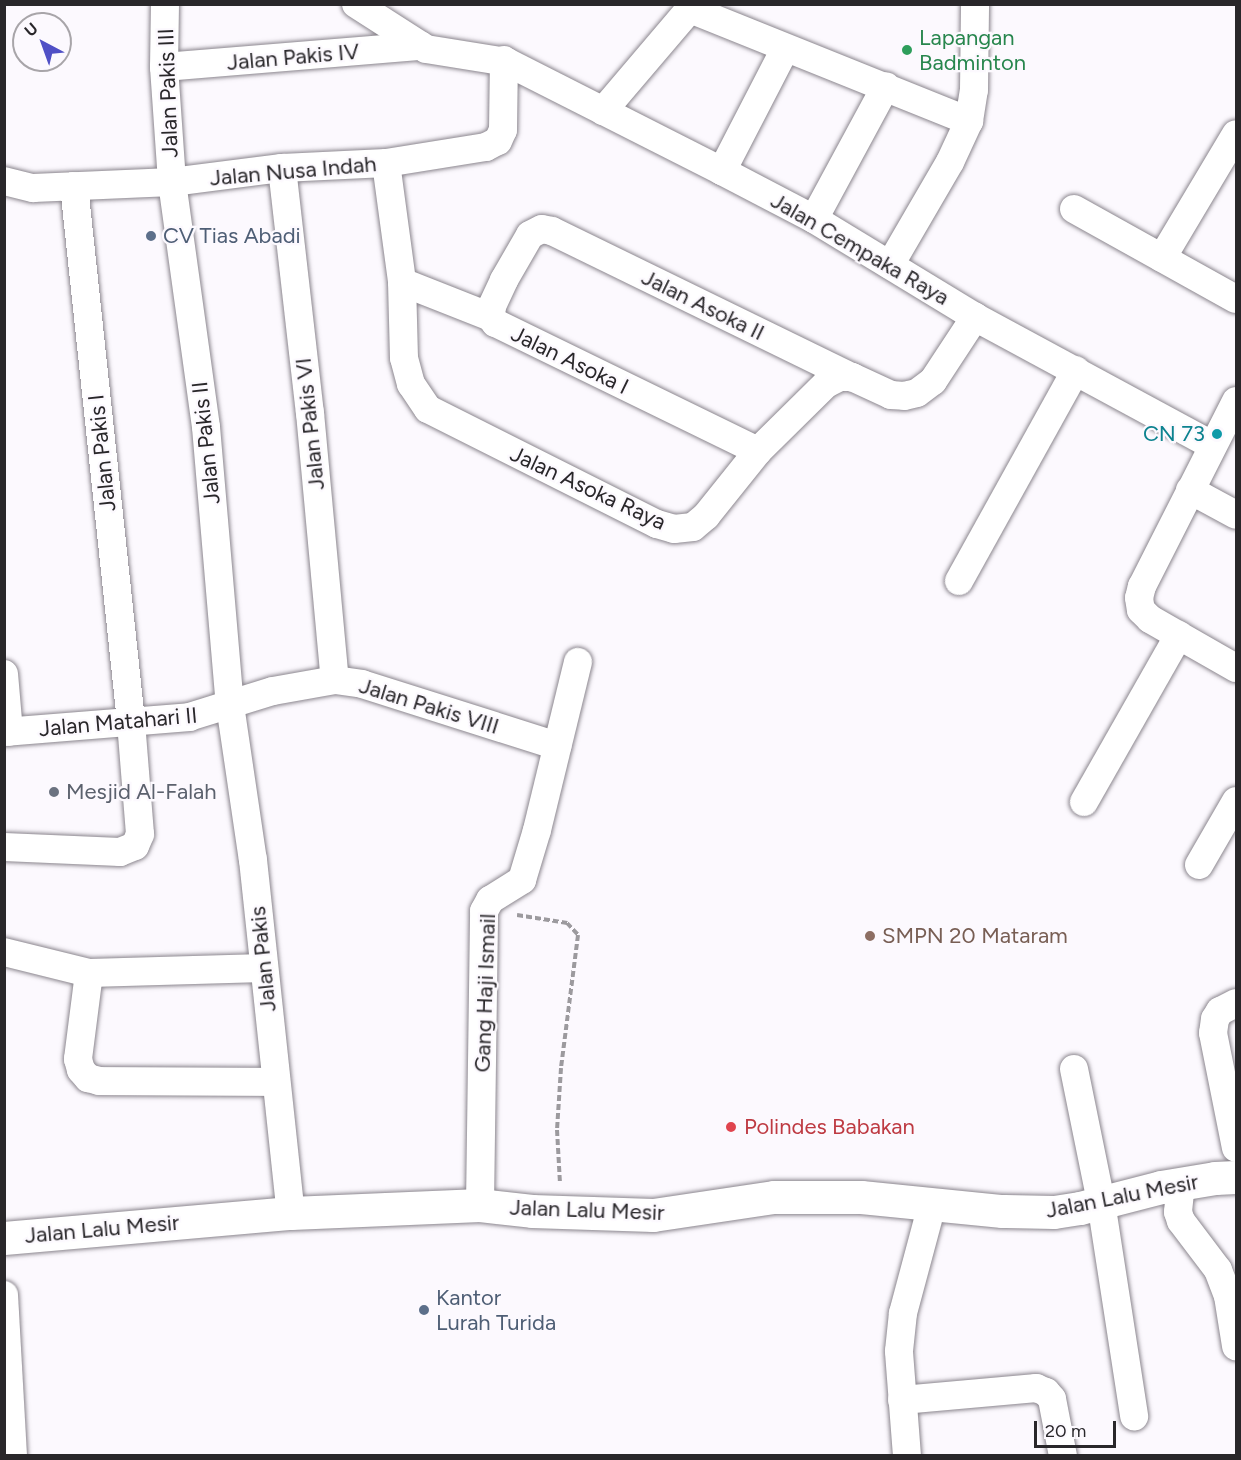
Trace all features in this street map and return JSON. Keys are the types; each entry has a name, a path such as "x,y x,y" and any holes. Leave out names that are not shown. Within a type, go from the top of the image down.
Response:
{"street":[{"name":"Jalan Pakis III","path":"165,4 164,67 172,182"},
{"path":"356,4 421,46"},
{"path":"603,111 692,7 785,49 886,86 969,121"},
{"path":"891,265 950,162 969,121 974,90 969,7"},
{"name":"Jalan Pakis IV","path":"164,67 421,46"},
{"name":"Jalan Cempaka Raya","path":"421,46 504,60 814,219 975,317 1212,446"},
{"path":"722,171 785,49"},
{"name":"Jalan Nusa Indah","path":"4,181 33,188 172,182 282,168 386,163 495,143 503,129 504,60"},
{"path":"814,219 886,86"},
{"path":"1162,258 1236,134"},
{"name":"Jalan Asoka Raya","path":"386,163 402,282 404,358 411,384 428,409 657,524 681,530 693,527 711,511 758,451 826,384 840,377 852,377"},
{"name":"Jalan Pakis VI","path":"282,168 310,413 335,680"},
{"name":"Jalan Pakis II","path":"172,182 206,427 230,705"},
{"name":"Jalan Pakis I","path":"4,847 120,852 135,846 140,834 131,721 74,186"},
{"path":"1074,209 1236,299"},
{"name":"Jalan Asoka I","path":"555,232 542,230 530,235 492,306 491,317 499,326 758,451"},
{"name":"Jalan Asoka II","path":"555,232 852,377"},
{"path":"402,282 491,317"},
{"path":"852,377 891,394 904,396 917,393 933,381 975,317"},
{"path":"959,581 1076,370"},
{"path":"1236,401 1140,590 1140,606 1150,619 1236,668"},
{"path":"1190,490 1236,515"},
{"path":"1084,802 1179,635"},
{"name":"Gang Haji Ismail","path":"480,1205 484,911 490,900 522,880 537,830 578,662"},
{"path":"4,674 7,732"},
{"name":"Jalan Pakis VIII","path":"230,705 273,692 335,680 362,684 557,746"},
{"name":"Jalan Matahari II","path":"7,732 204,714 230,705"},
{"name":"Jalan Pakis","path":"230,705 253,860 275,1082 291,1213"},
{"path":"1199,865 1236,801"},
{"path":"4,952 89,974 264,968"},
{"path":"89,974 78,1059 81,1070 88,1078 99,1081 275,1082"},
{"path":"1236,1003 1220,1011 1215,1019 1213,1034 1236,1148"},
{"path":"1074,1069 1101,1202 1134,1416"},
{"name":"Jalan Lalu Mesir","path":"4,1238 291,1213 480,1205 532,1211 653,1215 774,1197 861,1197 1028,1213 1080,1208 1180,1183 1236,1177"},
{"path":"1180,1183 1178,1212 1180,1221 1218,1270 1228,1296 1236,1346"},
{"path":"907,1455 899,1351 903,1313 932,1204"},
{"path":"4,1295 13,1455"},
{"path":"902,1400 1036,1388 1046,1392 1052,1399 1063,1455"}],"path":[{"path":"484,911 567,923 578,935 562,1058 557,1130 562,1211"}],"place":[{"name":"Lapangan Badminton","path":"907,50"},
{"name":"CV Tias Abadi","path":"151,236"},
{"name":"CN 73","path":"1217,434"},
{"name":"Mesjid Al-Falah","path":"54,792"},
{"name":"SMPN 20 Mataram","path":"870,936"},
{"name":"Polindes Babakan","path":"731,1127"},
{"name":"Kantor Lurah Turida","path":"424,1310"}]}
